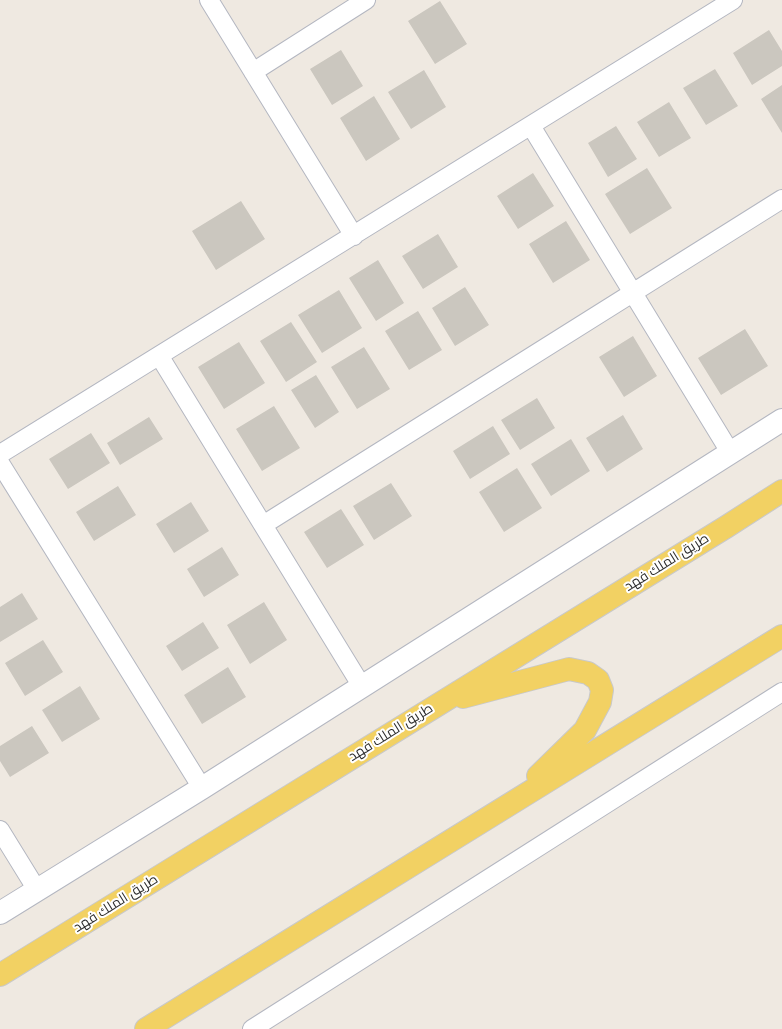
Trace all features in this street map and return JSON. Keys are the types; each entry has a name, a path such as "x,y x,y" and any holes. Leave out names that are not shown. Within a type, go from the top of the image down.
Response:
{"main road":[{"name":"طريق الملك فهد","path":"0,975 442,703 782,491"},
{"path":"146,1029 782,636"},
{"path":"442,703 569,669 588,673 598,680 602,690 600,702 585,730 509,805"}],"street":[{"path":"209,0 354,236"},
{"path":"253,72 366,0"},
{"path":"0,454 160,357 733,0"},
{"path":"531,126 730,452"},
{"path":"263,525 782,199"},
{"path":"160,357 361,686"},
{"path":"0,913 202,788 782,420"},
{"path":"0,463 202,788"},
{"path":"252,1029 782,692"},
{"path":"0,830 37,890"}],"building":[{"path":"440,1 467,44 435,64 408,21"},
{"path":"769,30 782,51 782,66 752,85 733,53"},
{"path":"341,50 363,86 332,105 310,69"},
{"path":"715,69 738,106 706,125 683,88"},
{"path":"424,70 446,107 411,129 388,92"},
{"path":"782,85 782,133 761,99"},
{"path":"374,96 400,139 366,161 340,118"},
{"path":"669,102 691,138 659,157 637,122"},
{"path":"616,126 637,159 608,177 588,143"},
{"path":"647,168 672,208 630,234 605,194"},
{"path":"533,173 554,206 518,229 497,196"},
{"path":"241,201 265,239 216,270 192,231"},
{"path":"566,221 590,260 553,283 529,244"},
{"path":"438,234 458,267 423,289 402,256"},
{"path":"378,260 404,303 376,321 349,278"},
{"path":"465,287 489,325 455,346 432,308"},
{"path":"339,290 362,328 322,353 298,315"},
{"path":"418,311 442,350 409,370 385,331"},
{"path":"291,322 317,362 286,382 260,341"},
{"path":"745,329 768,366 721,395 698,358"},
{"path":"633,336 657,376 624,397 599,357"},
{"path":"239,342 265,383 224,409 198,367"},
{"path":"364,347 390,389 357,409 331,367"},
{"path":"316,375 339,412 315,428 291,390"},
{"path":"537,398 555,428 520,450 501,420"},
{"path":"274,406 300,448 262,471 236,429"},
{"path":"623,415 643,449 607,472 586,438"},
{"path":"149,417 163,439 120,465 107,443"},
{"path":"493,426 510,454 470,479 453,451"},
{"path":"91,433 110,463 68,489 49,459"},
{"path":"571,439 590,471 551,496 531,464"},
{"path":"517,468 542,508 504,532 479,492"},
{"path":"391,483 412,516 374,540 353,506"},
{"path":"118,486 136,515 94,541 76,512"},
{"path":"191,502 209,531 174,553 156,524"},
{"path":"341,509 364,545 327,568 304,532"},
{"path":"222,547 239,575 204,597 187,569"},
{"path":"22,593 38,619 0,642 0,607"},
{"path":"264,602 287,640 250,664 227,625"},
{"path":"203,622 219,648 182,671 166,646"},
{"path":"43,640 63,672 25,696 5,663"},
{"path":"228,667 246,697 202,724 184,695"},
{"path":"80,686 100,719 62,742 42,710"},
{"path":"32,726 49,753 10,777 0,761 0,746"}]}
